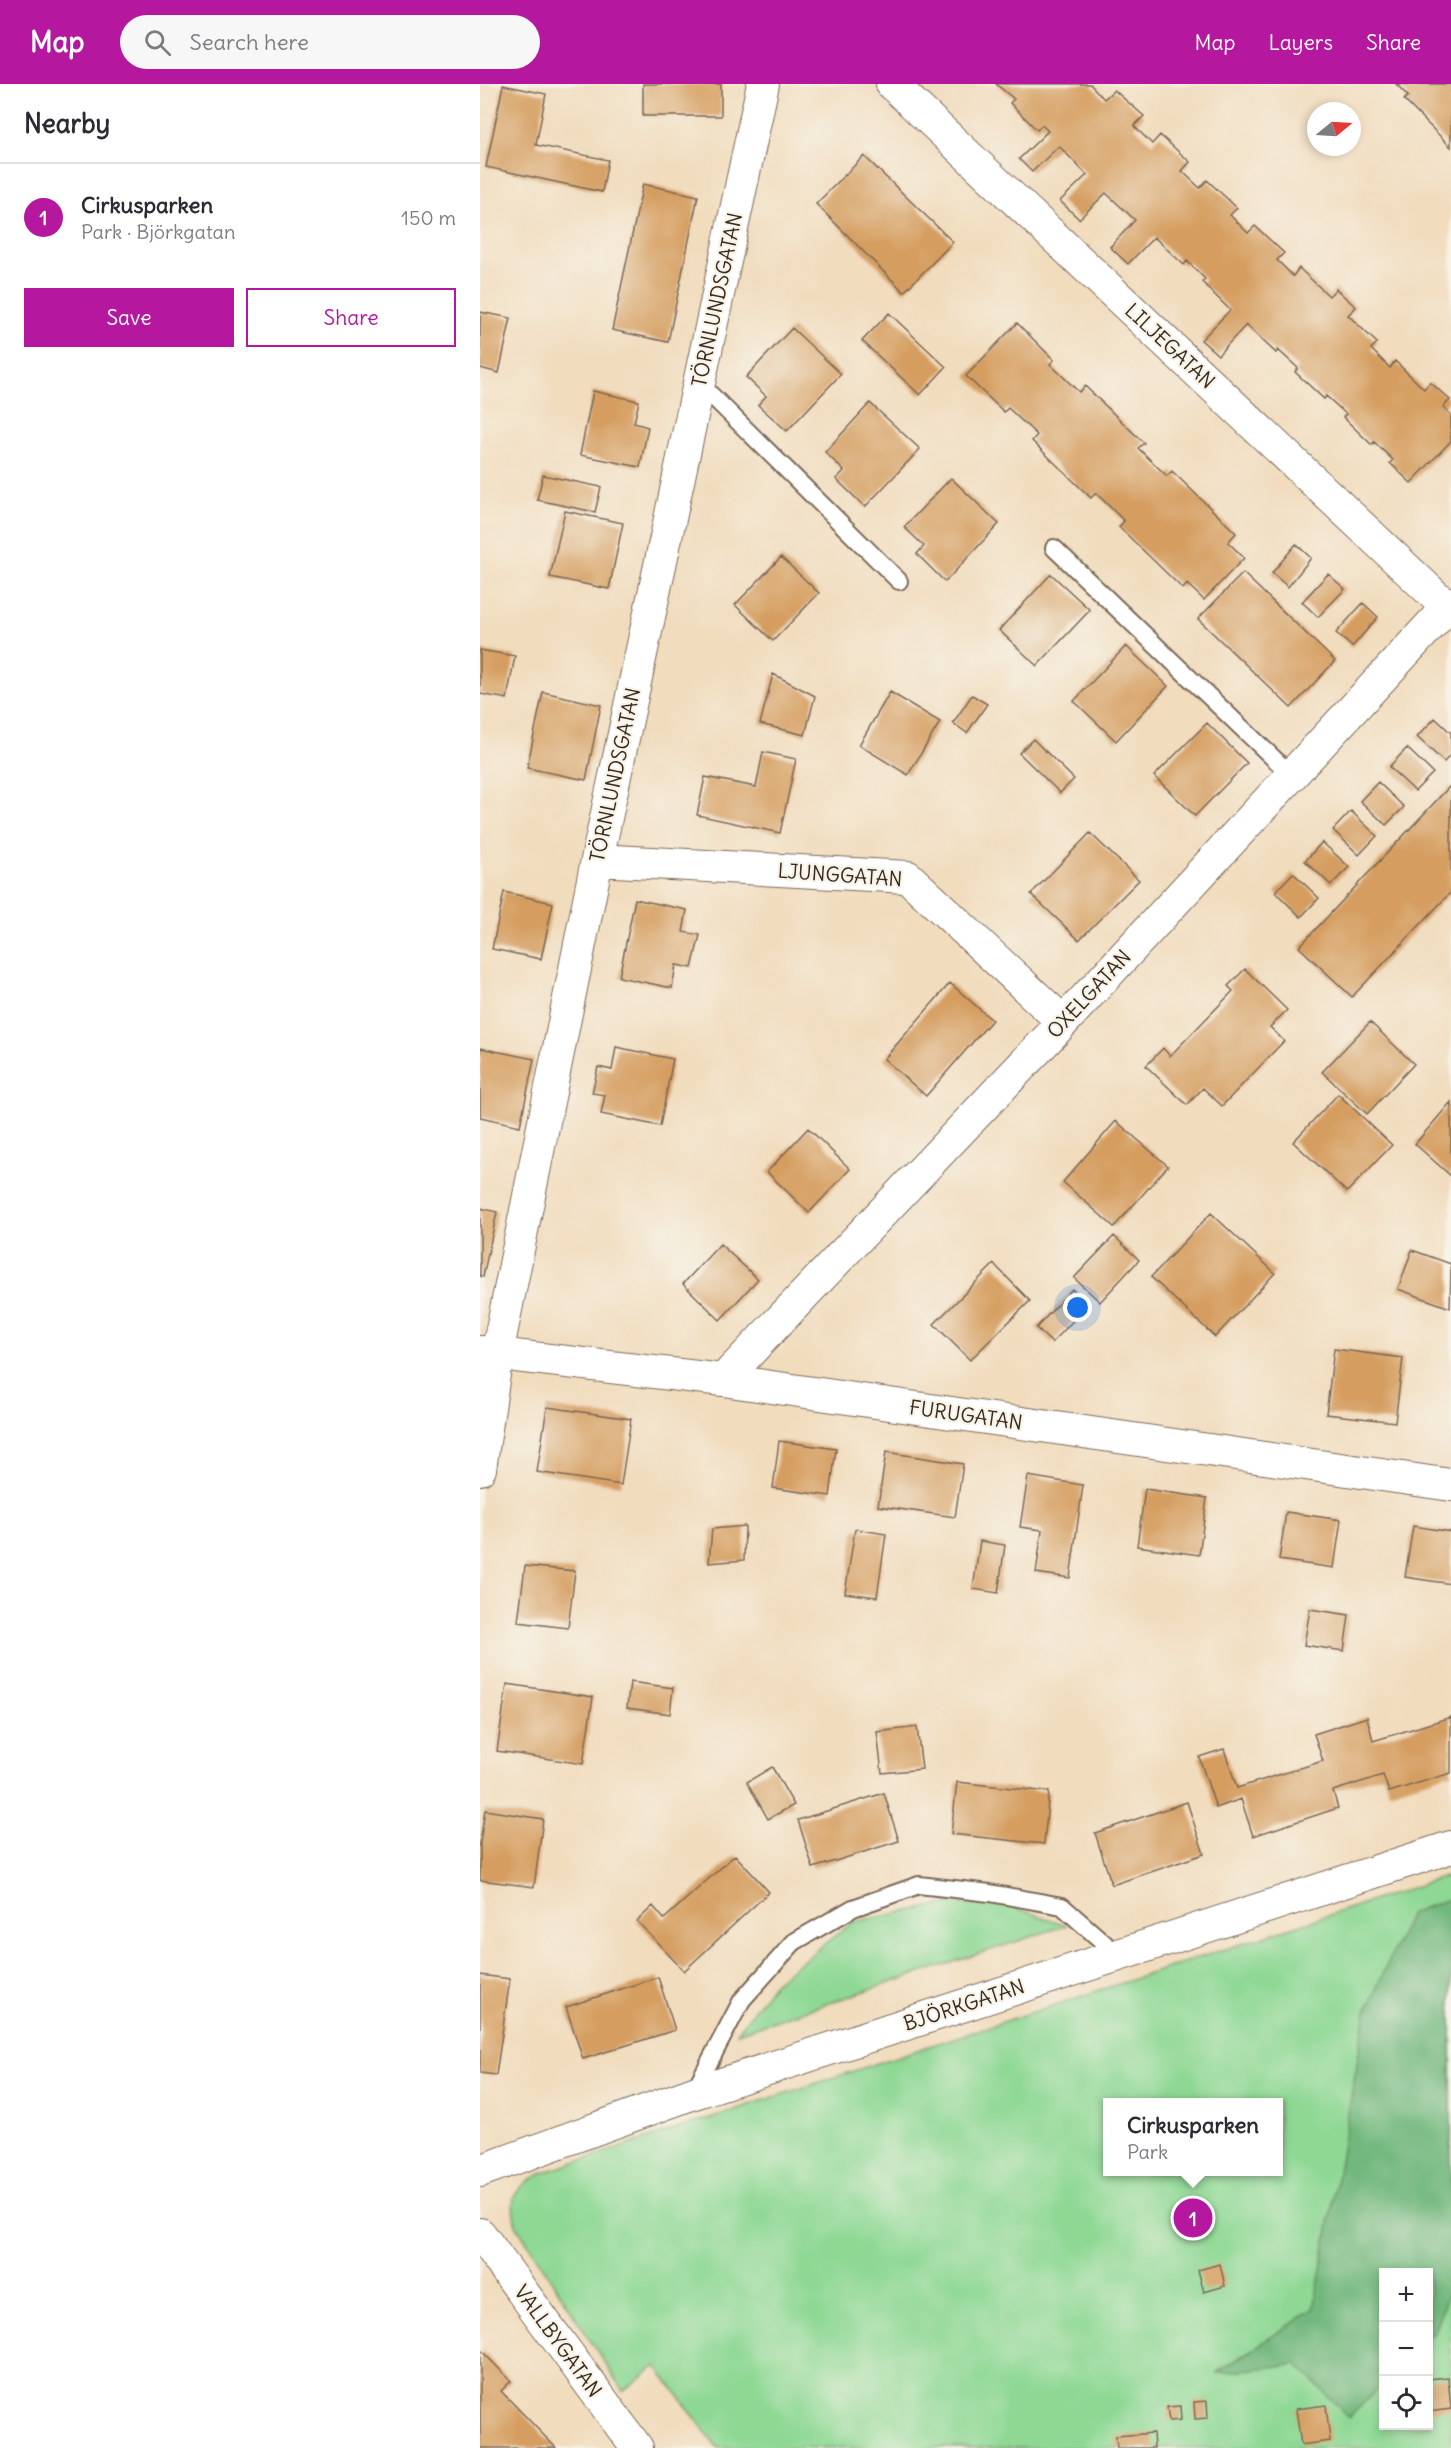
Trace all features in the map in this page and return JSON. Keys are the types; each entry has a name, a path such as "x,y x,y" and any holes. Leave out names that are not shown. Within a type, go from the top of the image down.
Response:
{"street":[{"name":"TÖRNLUNDSGATAN","path":"480,1468 488,1353 597,860 763,84"},
{"name":"LILJEGATAN","path":"892,84 1449,605"},
{"name":"OXELGATAN","path":"723,1380 1063,1022 1449,605"},
{"name":"LJUNGGATAN","path":"597,860 908,877 1063,1022"},
{"name":"FURUGATAN","path":"488,1353 723,1380 1451,1485"},
{"name":"BJÖRKGATAN","path":"480,2171 694,2093 1451,1847"},
{"name":"VALLBYGATAN","path":"480,2234 637,2448"}],"lane":[{"path":"699,383 899,581"},
{"path":"1054,548 1291,775"},
{"path":"694,2093 742,2000 795,1942 853,1908 919,1884 990,1893 1062,1906 1119,1956"}],"green space":[{"path":"1451,1875 1451,2448 718,2448 656,2366 623,2391 516,2225 513,2206 516,2193 542,2173"},
{"path":"1451,1898 1451,2285 1433,2333 1433,2268 1379,2268 1379,2387 1349,2418 1297,2364 1216,2373 1314,2309 1366,2012 1410,1913"},
{"path":"950,1903 1006,1905 1067,1925 737,2033 774,1983 853,1922"}],"building":[{"path":"643,84 721,84 721,116 643,116"},
{"path":"996,84 1090,84 1104,99 1114,90 1144,116 1134,126 1152,144 1160,135 1190,162 1182,171 1200,188 1207,180 1237,208 1230,215 1248,233 1255,226 1284,253 1277,260 1293,276 1299,268 1329,296 1336,289 1356,307 1348,315 1377,343 1371,349 1390,368 1395,361 1424,389 1430,382 1450,400 1443,407 1451,415 1451,441 1411,483 1390,463 1393,460 1374,442 1372,445 1343,417 1346,414 1326,396 1324,399 1295,372 1298,368 1278,350 1276,353 1246,325 1218,355 1201,340 1230,310 1202,282 1205,279 1187,261 1184,265 1154,237 1128,264 1110,247 1135,220 1106,193 1079,219 1060,201 1087,175 1059,146 1032,172 1019,159 1048,131 1042,125 1037,130 1010,103 1014,99"},
{"path":"1396,84 1451,84 1451,147 1404,100 1408,96"},
{"path":"503,85 546,94 536,145 608,160 602,192 486,167"},
{"path":"864,156 953,242 904,292 816,204"},
{"path":"643,184 698,196 668,342 612,330"},
{"path":"480,312 511,318 499,373 480,368"},
{"path":"889,313 946,367 920,395 862,341"},
{"path":"1017,323 1054,360 1050,364 1079,392 1085,386 1144,443 1138,448 1167,476 1172,471 1236,533 1228,542 1244,558 1204,600 1187,584 1183,589 1119,527 1124,521 1096,493 1091,498 1032,441 1037,435 1008,408 1004,412 966,376"},
{"path":"792,328 841,374 787,431 758,405 766,396 746,377"},
{"path":"593,391 639,401 634,423 648,427 640,467 580,455"},
{"path":"870,403 920,449 865,507 836,479 844,471 825,452"},
{"path":"543,475 601,487 595,512 537,500"},
{"path":"951,478 999,524 945,582 917,554 924,546 904,527"},
{"path":"565,511 623,523 609,589 550,577"},
{"path":"1296,544 1311,558 1288,587 1272,573"},
{"path":"781,557 819,593 773,641 735,605"},
{"path":"1243,573 1335,661 1291,708 1198,619"},
{"path":"1051,574 1090,610 1037,666 999,630"},
{"path":"1328,574 1345,589 1318,617 1302,602"},
{"path":"1363,603 1378,617 1352,647 1336,633"},
{"path":"1126,646 1168,686 1116,741 1074,701"},
{"path":"480,650 515,656 507,699 480,694"},
{"path":"773,674 815,696 805,735 760,724"},
{"path":"543,692 601,705 586,780 527,768"},
{"path":"890,692 940,722 908,775 859,745"},
{"path":"972,695 987,704 967,733 953,723"},
{"path":"1435,718 1451,733 1451,754 1444,762 1417,737"},
{"path":"1207,723 1247,763 1195,816 1154,776"},
{"path":"1033,739 1074,779 1060,793 1019,753"},
{"path":"1407,748 1433,773 1415,791 1389,767"},
{"path":"763,752 796,759 780,833 697,815 705,777 756,787"},
{"path":"1378,782 1404,807 1386,825 1360,801"},
{"path":"1451,785 1451,892 1352,997 1299,947"},
{"path":"1351,811 1377,836 1359,855 1333,830"},
{"path":"1090,833 1139,880 1079,940 1031,894"},
{"path":"1322,842 1349,867 1331,885 1305,861"},
{"path":"1293,873 1319,898 1301,917 1275,892"},
{"path":"504,892 553,903 541,959 492,949"},
{"path":"635,899 687,910 683,932 700,935 692,968 676,965 672,988 619,977"},
{"path":"1245,969 1287,1010 1270,1027 1284,1041 1222,1106 1203,1088 1187,1105 1146,1066 1163,1048 1170,1056 1233,991 1228,986"},
{"path":"950,983 992,1020 926,1096 884,1059"},
{"path":"1370,1022 1414,1064 1367,1114 1322,1072"},
{"path":"616,1047 673,1059 660,1126 601,1114 605,1095 592,1093 598,1067 612,1070"},
{"path":"480,1048 534,1059 520,1126 480,1117"},
{"path":"1338,1094 1392,1145 1347,1192 1293,1142"},
{"path":"1451,1102 1451,1176 1415,1144"},
{"path":"1116,1121 1168,1166 1114,1227 1063,1182"},
{"path":"808,1128 850,1169 809,1213 767,1172"},
{"path":"480,1208 497,1212 483,1277 480,1276"},
{"path":"1211,1213 1275,1273 1215,1337 1151,1277"},
{"path":"1114,1236 1139,1260 1100,1302 1074,1278"},
{"path":"720,1244 758,1279 720,1320 683,1284"},
{"path":"1412,1250 1451,1264 1450,1308 1398,1289"},
{"path":"994,1264 1030,1301 970,1360 934,1324"},
{"path":"1072,1289 1089,1304 1052,1343 1036,1328"},
{"path":"1334,1349 1403,1358 1395,1422 1326,1414"},
{"path":"547,1407 631,1419 621,1485 537,1472"},
{"path":"779,1441 836,1449 830,1496 773,1488"},
{"path":"886,1452 963,1464 955,1517 878,1506"},
{"path":"1028,1476 1083,1485 1070,1578 1036,1573 1042,1530 1020,1527"},
{"path":"1145,1489 1207,1498 1199,1555 1137,1546"},
{"path":"1286,1512 1341,1520 1334,1568 1279,1560"},
{"path":"745,1526 744,1560 709,1563 712,1529"},
{"path":"1413,1526 1451,1532 1451,1584 1405,1577"},
{"path":"855,1529 886,1534 877,1597 845,1593"},
{"path":"980,1541 1005,1545 998,1593 973,1589"},
{"path":"525,1566 575,1571 568,1628 518,1622"},
{"path":"1310,1609 1349,1615 1344,1651 1304,1645"},
{"path":"630,1682 673,1688 670,1714 627,1708"},
{"path":"507,1684 593,1697 583,1764 497,1751"},
{"path":"1367,1717 1373,1741 1451,1717 1451,1773 1389,1792 1383,1775 1333,1791 1338,1808 1253,1836 1241,1799 1216,1808 1199,1757 1224,1749 1237,1788 1323,1761 1314,1734"},
{"path":"917,1727 922,1769 882,1773 877,1732"},
{"path":"772,1767 794,1805 768,1819 747,1782"},
{"path":"957,1782 1049,1792 1044,1844 951,1834"},
{"path":"884,1793 899,1841 813,1868 798,1820"},
{"path":"1187,1802 1204,1854 1112,1885 1095,1833"},
{"path":"485,1810 543,1819 534,1887 480,1880 480,1843"},
{"path":"735,1855 769,1892 684,1971 637,1921 653,1906 664,1919"},
{"path":"480,1975 510,1979 496,2075 480,2073"},
{"path":"658,1977 675,2030 583,2059 566,2007"},
{"path":"1220,2264 1225,2286 1204,2292 1198,2270"},
{"path":"480,2349 511,2381 501,2391 556,2448 480,2448"},
{"path":"1448,2377 1451,2409 1433,2411 1433,2378"},
{"path":"1207,2401 1208,2418 1195,2419 1194,2402"},
{"path":"1326,2405 1330,2441 1301,2445 1296,2409"},
{"path":"1180,2406 1181,2420 1169,2421 1167,2407"},
{"path":"1153,2433 1154,2448 1117,2448 1116,2436"}],"place":[{"name":"Cirkusparken","path":"1193,2218"}]}
